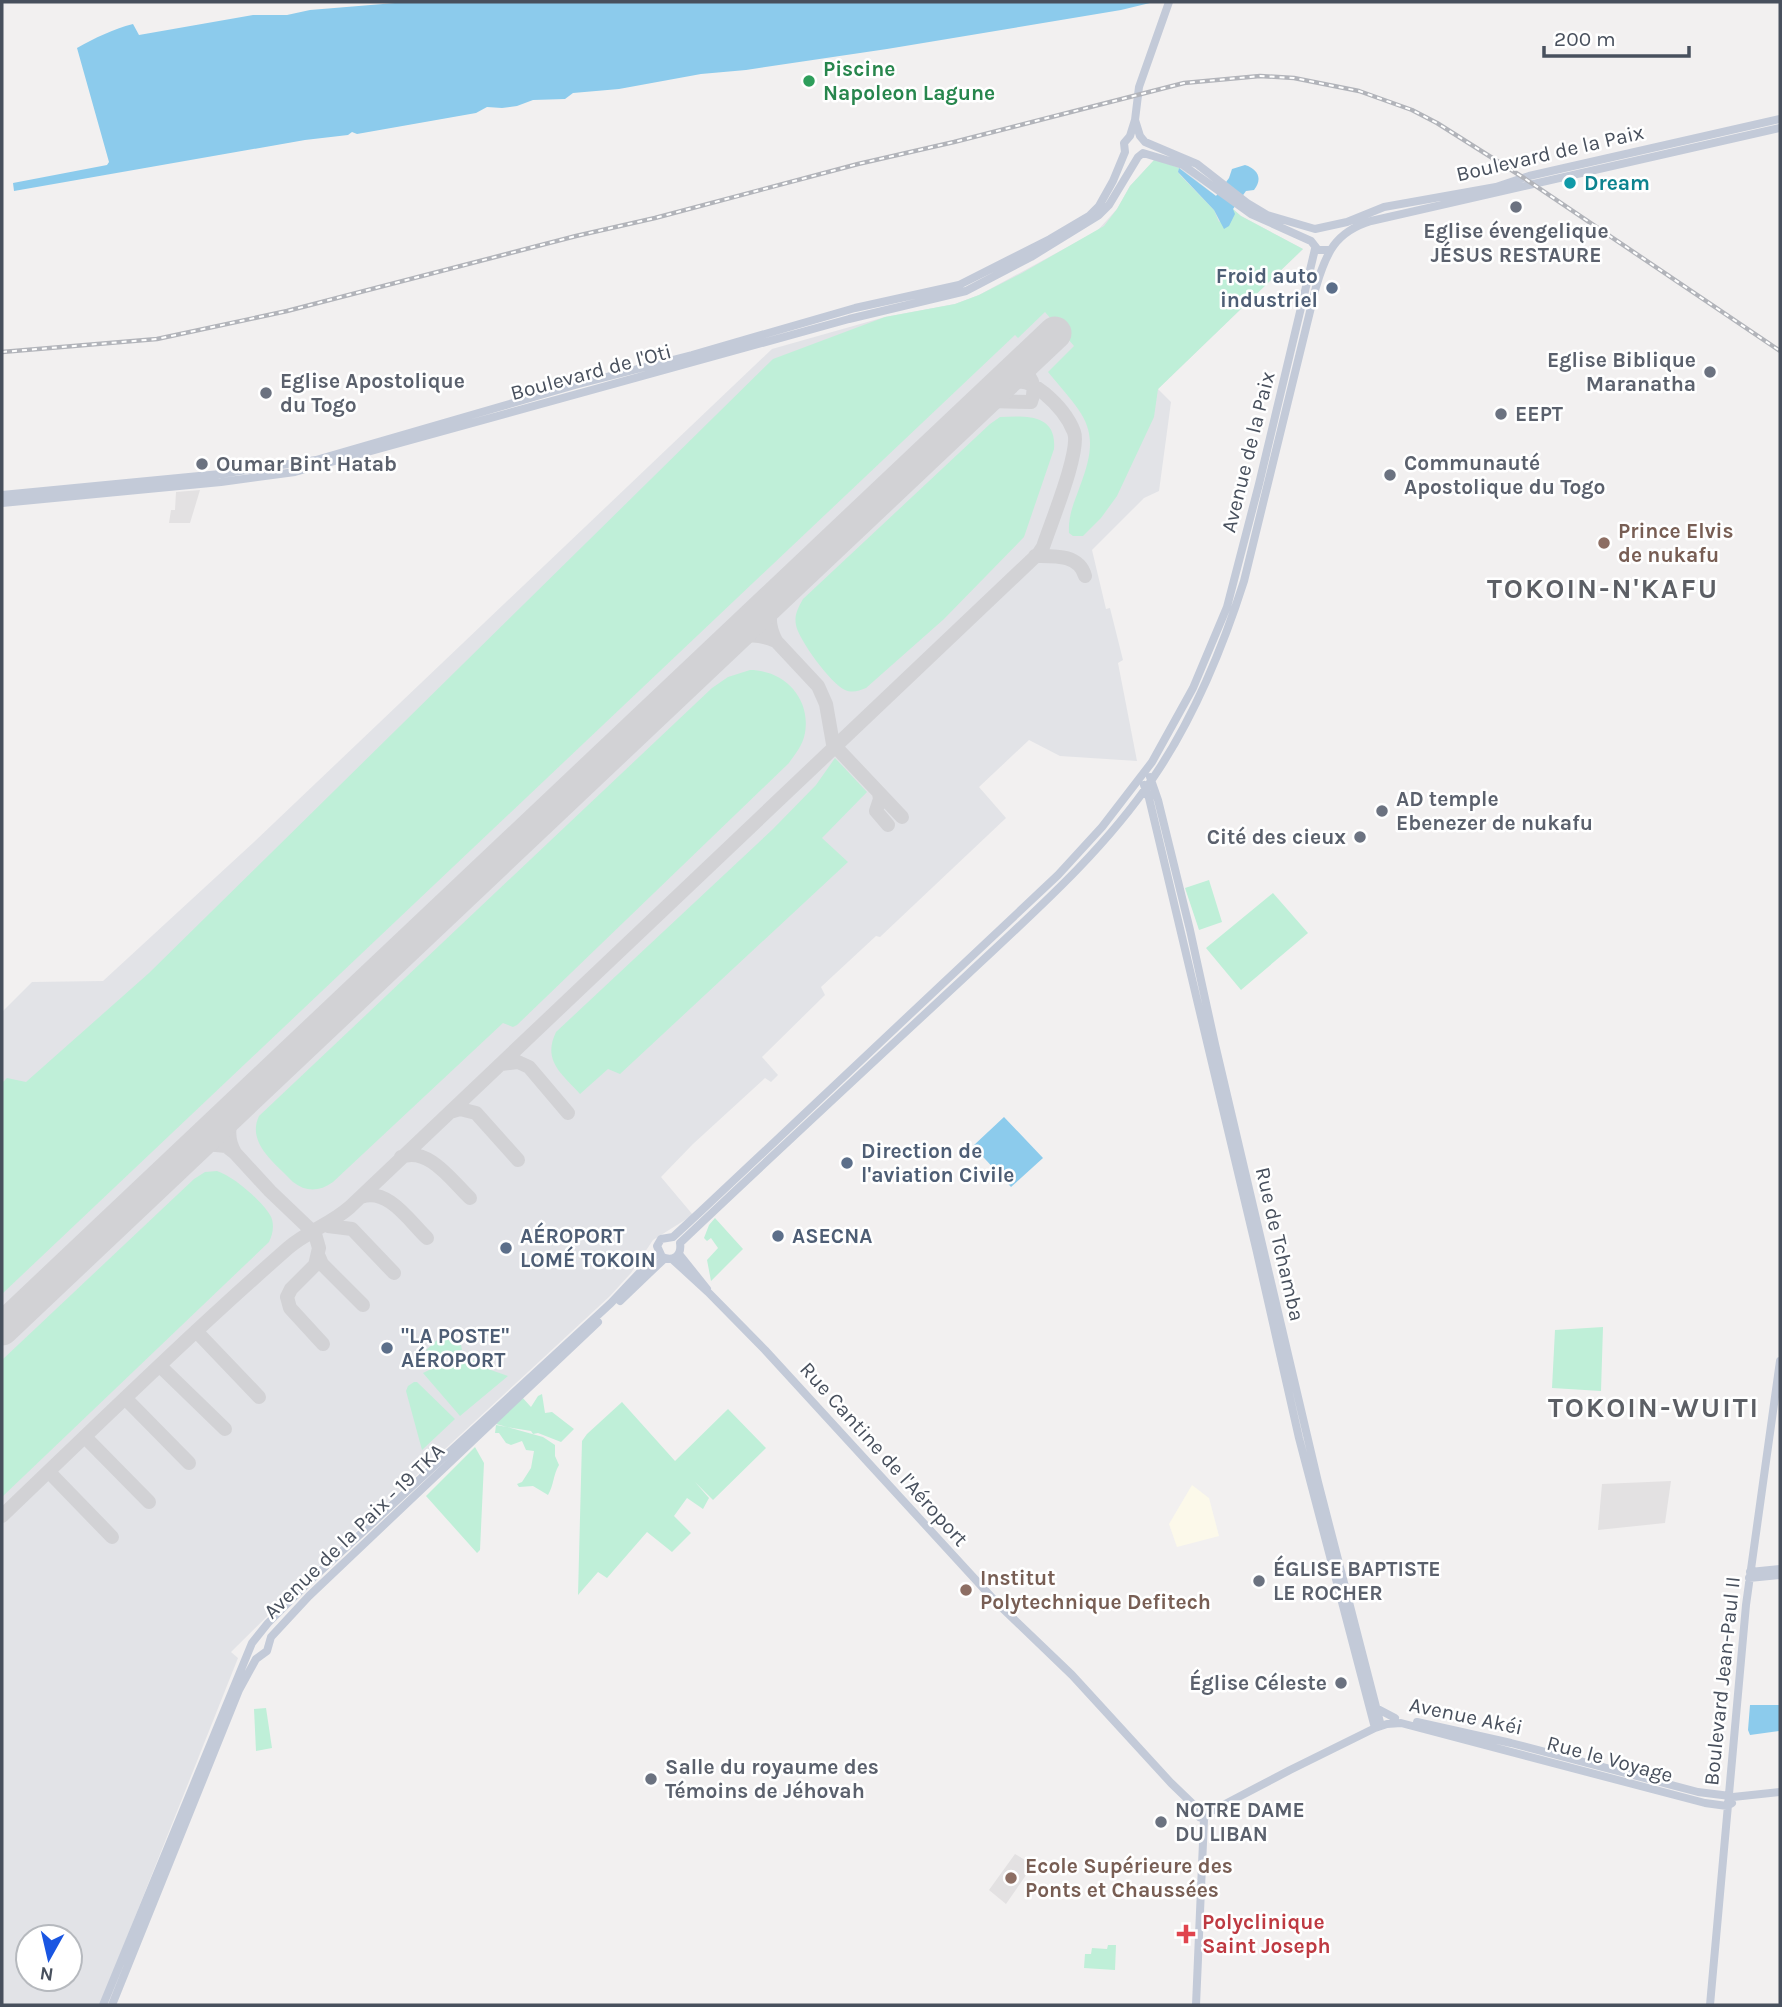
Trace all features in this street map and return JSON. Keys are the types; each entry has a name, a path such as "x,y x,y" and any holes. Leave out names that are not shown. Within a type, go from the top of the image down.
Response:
{"main road":[{"path":"1140,155 1135,120 1139,87 1169,2"},
{"name":"Boulevard de la Paix","path":"1329,228 1384,207 1496,187 1529,176 1780,119"},
{"name":"Boulevard de la Paix","path":"1336,241 1363,224 1531,183 1780,128"},
{"path":"1138,138 1194,167 1254,212 1324,251 1329,250"},
{"name":"Boulevard de l'Oti","path":"2,495 294,468 575,385 855,308 965,283 1089,216 1109,190 1125,152 1124,143 1138,138"},
{"path":"1125,152 1130,156 1168,159 1194,167"},
{"name":"Boulevard de l'Oti","path":"2,503 221,482 362,455 389,445 889,309 966,292 1031,257 1099,215 1109,205 1140,155"},
{"path":"1427,198 1429,209"},
{"path":"1146,782 1050,884 673,1237 661,1238 657,1246 668,1256 1017,928 1077,869 1146,782 1177,739 1209,677 1230,626 1244,581 1316,287 1329,250 1336,241 1335,235 1324,226 1315,229 1254,212"},
{"path":"1313,245 1315,229"},
{"name":"Avenue de la Paix","path":"1145,771 1183,708 1218,631 1234,581 1313,245"},
{"name":"Rue de Tchamba","path":"1145,771 1298,1438 1377,1724"},
{"name":"Rue de Tchamba","path":"1146,782 1190,930 1298,1399 1376,1708 1377,1724"},
{"path":"673,1237 680,1244"},
{"name":"Rue Cantine de l'Aéroport","path":"668,1256 708,1292 817,1405 996,1602 1072,1675 1178,1790 1204,1813"},
{"name":"Avenue de la Paix - 19 TKA","path":"112,2005 112,1993 252,1643 315,1576 611,1303 668,1256"},
{"name":"Avenue de la Paix - 19 TKA","path":"103,2005 112,1993 239,1690 256,1659 267,1651 271,1637 332,1573 668,1256"},
{"name":"Boulevard Jean-Paul II","path":"1712,2005 1753,1573 1780,1361"},
{"name":"Boulevard Jean-Paul II","path":"1753,1573 1780,1401"},
{"path":"1768,1574 1780,1569"},
{"path":"1753,1573 1780,1575"},
{"path":"1376,1708 1395,1718"},
{"name":"Avenue Akéi","path":"1204,1813 1377,1724 1395,1718 1452,1728 1730,1799 1780,1792"},
{"name":"Rue le Voyage","path":"1377,1724 1401,1723 1705,1803 1730,1799"},
{"path":"1196,2005 1204,1813"}],"shaded area":[{"path":"1155,159 1179,166 1241,216 1303,249 1158,389 1171,402 1159,491 1144,498 1092,550 1106,609 1110,608 1123,660 1118,663 1137,761 1060,756 1029,740 979,787 1006,818 880,937 876,936 821,987 825,995 762,1057 778,1075 771,1082 765,1078 661,1177 693,1215 653,1240 631,1273 610,1296 309,1575 231,1652 238,1658 100,2005 2,2005 2,1012 32,982 103,981 254,842 772,349 885,317 955,304 979,295 1097,231 1117,209 1130,186"},
{"path":"200,490 190,523 169,523 171,510 175,510 176,492"},
{"path":"1671,1481 1665,1523 1598,1530 1602,1484"},
{"path":"1192,1485 1209,1498 1219,1536 1177,1547 1169,1524"},
{"name":"Ecole Supérieure des Ponts et Chaussées","path":"1015,1854 1033,1865 1006,1904 989,1890"}],"green space":[{"path":"1155,159 1179,168 1180,175 1214,210 1219,222 1233,209 1241,216 1303,249 1158,389 1154,417 1117,496 1083,536 1073,536 1069,533 1069,527 1072,509 1087,466 1089,436 1080,412 1048,372 1074,346 1045,312 1018,338 1015,335 2,1294 2,1083 7,1078 26,1082 149,973 773,359 885,317 955,304 1022,273 1104,226 1130,186"},
{"path":"1000,417 1038,419 1045,423 1054,437 1054,449 1024,537 944,619 866,688 845,690 824,671 798,632 796,615 803,599"},
{"path":"750,670 762,671 784,681 792,688 804,708 804,737 789,763 517,1025 513,1027 503,1023 333,1182 313,1190 293,1182 271,1160 260,1144 256,1135 259,1116 712,688 728,677"},
{"path":"835,758 867,792 822,838 848,862 620,1074 608,1069 580,1094 561,1073 553,1059 552,1042 556,1032 773,829 816,785"},
{"path":"1209,880 1222,922 1199,930 1185,888"},
{"path":"1273,893 1308,933 1241,990 1206,948"},
{"path":"217,1171 238,1183 266,1209 273,1225 269,1242 2,1497 2,1360 194,1179 205,1172"},
{"path":"715,1218 743,1249 711,1281 707,1260 718,1248 711,1238 707,1241 704,1238"},
{"path":"1603,1327 1601,1391 1552,1388 1555,1330"},
{"path":"447,1331 461,1345 462,1350 443,1356 426,1350"},
{"path":"469,1358 508,1376 460,1416 423,1373 439,1365"},
{"path":"414,1382 455,1419 422,1450 406,1391"},
{"path":"542,1394 545,1413 552,1412 574,1429 561,1442 538,1433 533,1434 531,1431 496,1424 521,1396 531,1407"},
{"path":"622,1402 675,1461 728,1409 766,1448 713,1500 695,1482 709,1498 703,1509 687,1498 674,1516 691,1533 672,1552 647,1532 607,1578 598,1572 578,1595 582,1441"},
{"path":"496,1425 543,1437 555,1445 555,1456 559,1465 548,1495 533,1486 519,1487 517,1484 522,1482 531,1468 534,1451 526,1450 522,1441 511,1445 506,1443 499,1433 495,1433"},
{"path":"475,1447 484,1463 480,1550 477,1553 426,1496"},
{"path":"266,1708 272,1748 256,1751 254,1709"},
{"path":"1108,1945 1116,1945 1115,1970 1084,1968 1085,1954 1091,1954 1092,1948 1107,1949"}],"water":[{"path":"407,2 1154,2 1121,10 887,49 701,74 619,89 573,93 565,99 533,100 517,106 487,107 476,113 14,191 13,183 107,165 109,162 77,48 97,37 133,24 139,35 253,15 287,15 310,10"},
{"path":"1245,165 1256,172 1258,182 1254,190 1246,191 1233,209 1235,214 1229,226 1224,229 1214,210 1178,172 1179,168 1216,196 1232,169"},
{"path":"1004,1117 1043,1158 1011,1187 973,1146"},
{"path":"1750,1705 1780,1705 1779,1731 1750,1735"}],"taxiway":[{"path":"974,408 990,401 1031,402 1032,381 1026,373 1016,369"},
{"path":"2,1516 179,1347 288,1248 350,1207 1039,553 1069,471 1075,441 1074,432 1057,406 1038,388 1014,382 995,389"},
{"path":"1035,556 1072,560 1085,576"},
{"path":"718,651 732,641 746,636 760,636 776,641 770,612 785,587"},
{"path":"776,641 818,686 826,704 833,744 902,817"},
{"path":"879,793 876,811 888,825"},
{"path":"501,1064 518,1062 529,1067 568,1113"},
{"path":"235,1153 229,1134 233,1116 240,1104"},
{"path":"450,1112 460,1109 476,1113 518,1160"},
{"path":"187,1153 206,1144 226,1146 315,1234 319,1248 315,1265 291,1289 287,1297 290,1308 323,1344"},
{"path":"401,1157 421,1156 430,1161 470,1198"},
{"path":"361,1197 371,1195 389,1201 427,1238"},
{"path":"328,1226 352,1229 394,1273"},
{"path":"319,1257 322,1264 363,1305"},
{"path":"196,1331 259,1397"},
{"path":"160,1366 225,1429"},
{"path":"125,1398 189,1463"},
{"path":"85,1437 149,1502"},
{"path":"49,1472 112,1537"}],"runway":[{"path":"2,1329 1055,333"}],"railway":[{"path":"2,352 157,339 287,311 1184,83 1260,76 1294,78 1359,91 1412,110 1437,123 1524,178 1780,351"}],"place":[{"name":"Piscine Napoleon Lagune","path":"809,81"},
{"name":"Dream","path":"1570,183"},
{"name":"Eglise évengelique JÉSUS RESTAURE","path":"1516,207"},
{"name":"Froid auto industriel","path":"1332,288"},
{"name":"Eglise Biblique Maranatha","path":"1710,372"},
{"name":"Eglise Apostolique du Togo","path":"266,393"},
{"name":"EEPT","path":"1501,414"},
{"name":"Oumar Bint Hatab","path":"202,464"},
{"name":"Communauté Apostolique du Togo","path":"1390,475"},
{"name":"Prince Elvis de nukafu","path":"1604,543"},
{"name":"AD temple Ebenezer de nukafu","path":"1382,811"},
{"name":"Cité des cieux","path":"1360,837"},
{"name":"Direction de l'aviation Civile","path":"847,1163"},
{"name":"ASECNA","path":"778,1236"},
{"name":"AÉROPORT LOMÉ TOKOIN","path":"506,1248"},
{"name":"\"LA POSTE\" AÉROPORT","path":"387,1348"},
{"name":"ÉGLISE BAPTISTE LE ROCHER","path":"1259,1581"},
{"name":"Institut Polytechnique Defitech","path":"966,1590"},
{"name":"Église Céleste","path":"1341,1683"},
{"name":"Salle du royaume des Témoins de Jéhovah","path":"651,1779"},
{"name":"NOTRE DAME DU LIBAN","path":"1161,1822"},
{"name":"Ecole Supérieure des Ponts et Chaussées","path":"1011,1878"},
{"name":"Polyclinique Saint Joseph","path":"1186,1934"}],"district":[{"name":"TOKOIN-N'KAFU","path":"1603,588"},
{"name":"TOKOIN-WUITI","path":"1654,1407"}]}
